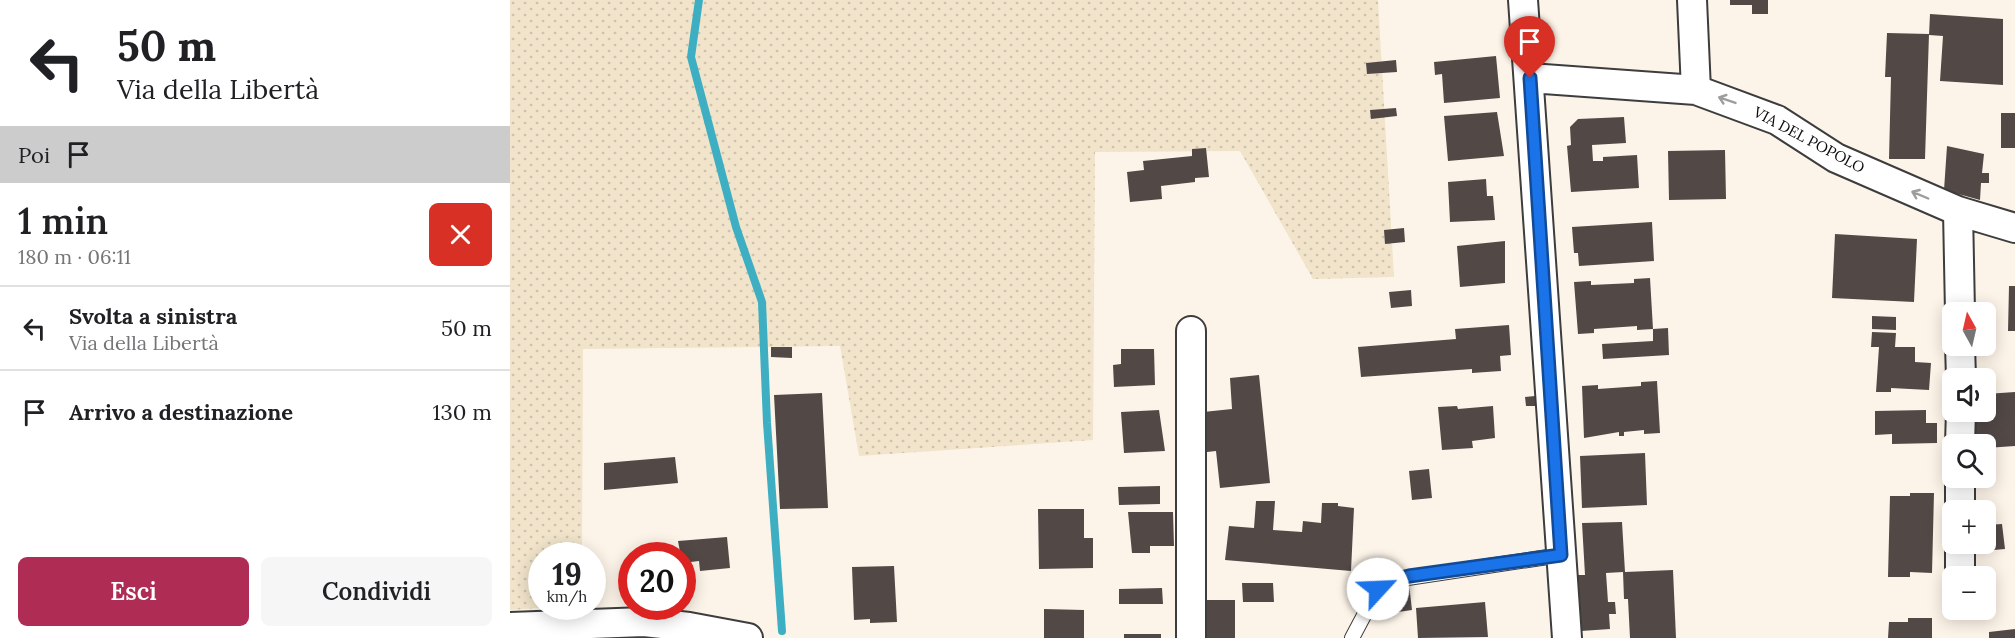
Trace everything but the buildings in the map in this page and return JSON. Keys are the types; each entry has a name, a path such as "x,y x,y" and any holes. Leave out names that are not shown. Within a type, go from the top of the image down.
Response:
{"street":[{"path":"1523,0 1567,638"},
{"path":"1692,0 1696,90"},
{"name":"VIA DEL POPOLO","path":"1530,78 1696,90 1777,120 1836,158 1958,211 2015,228"},
{"path":"1958,211 1960,302"},
{"path":"1191,331 1191,638"},
{"path":"510,627 644,622 689,627 748,638"}],"lane":[{"path":"1352,638 1378,589 1388,581 1561,555"}],"shaded area":[{"path":"510,0 1378,0 1394,277 1313,279 1240,151 1095,152 1093,440 859,456 840,346 583,349 582,542 528,542 528,609 510,610"}],"waterway":[{"path":"699,0 691,57 736,227 762,302 767,423 782,631"}],"route":[{"path":"1378,589 1388,581 1409,576 1561,555 1530,78"}]}
